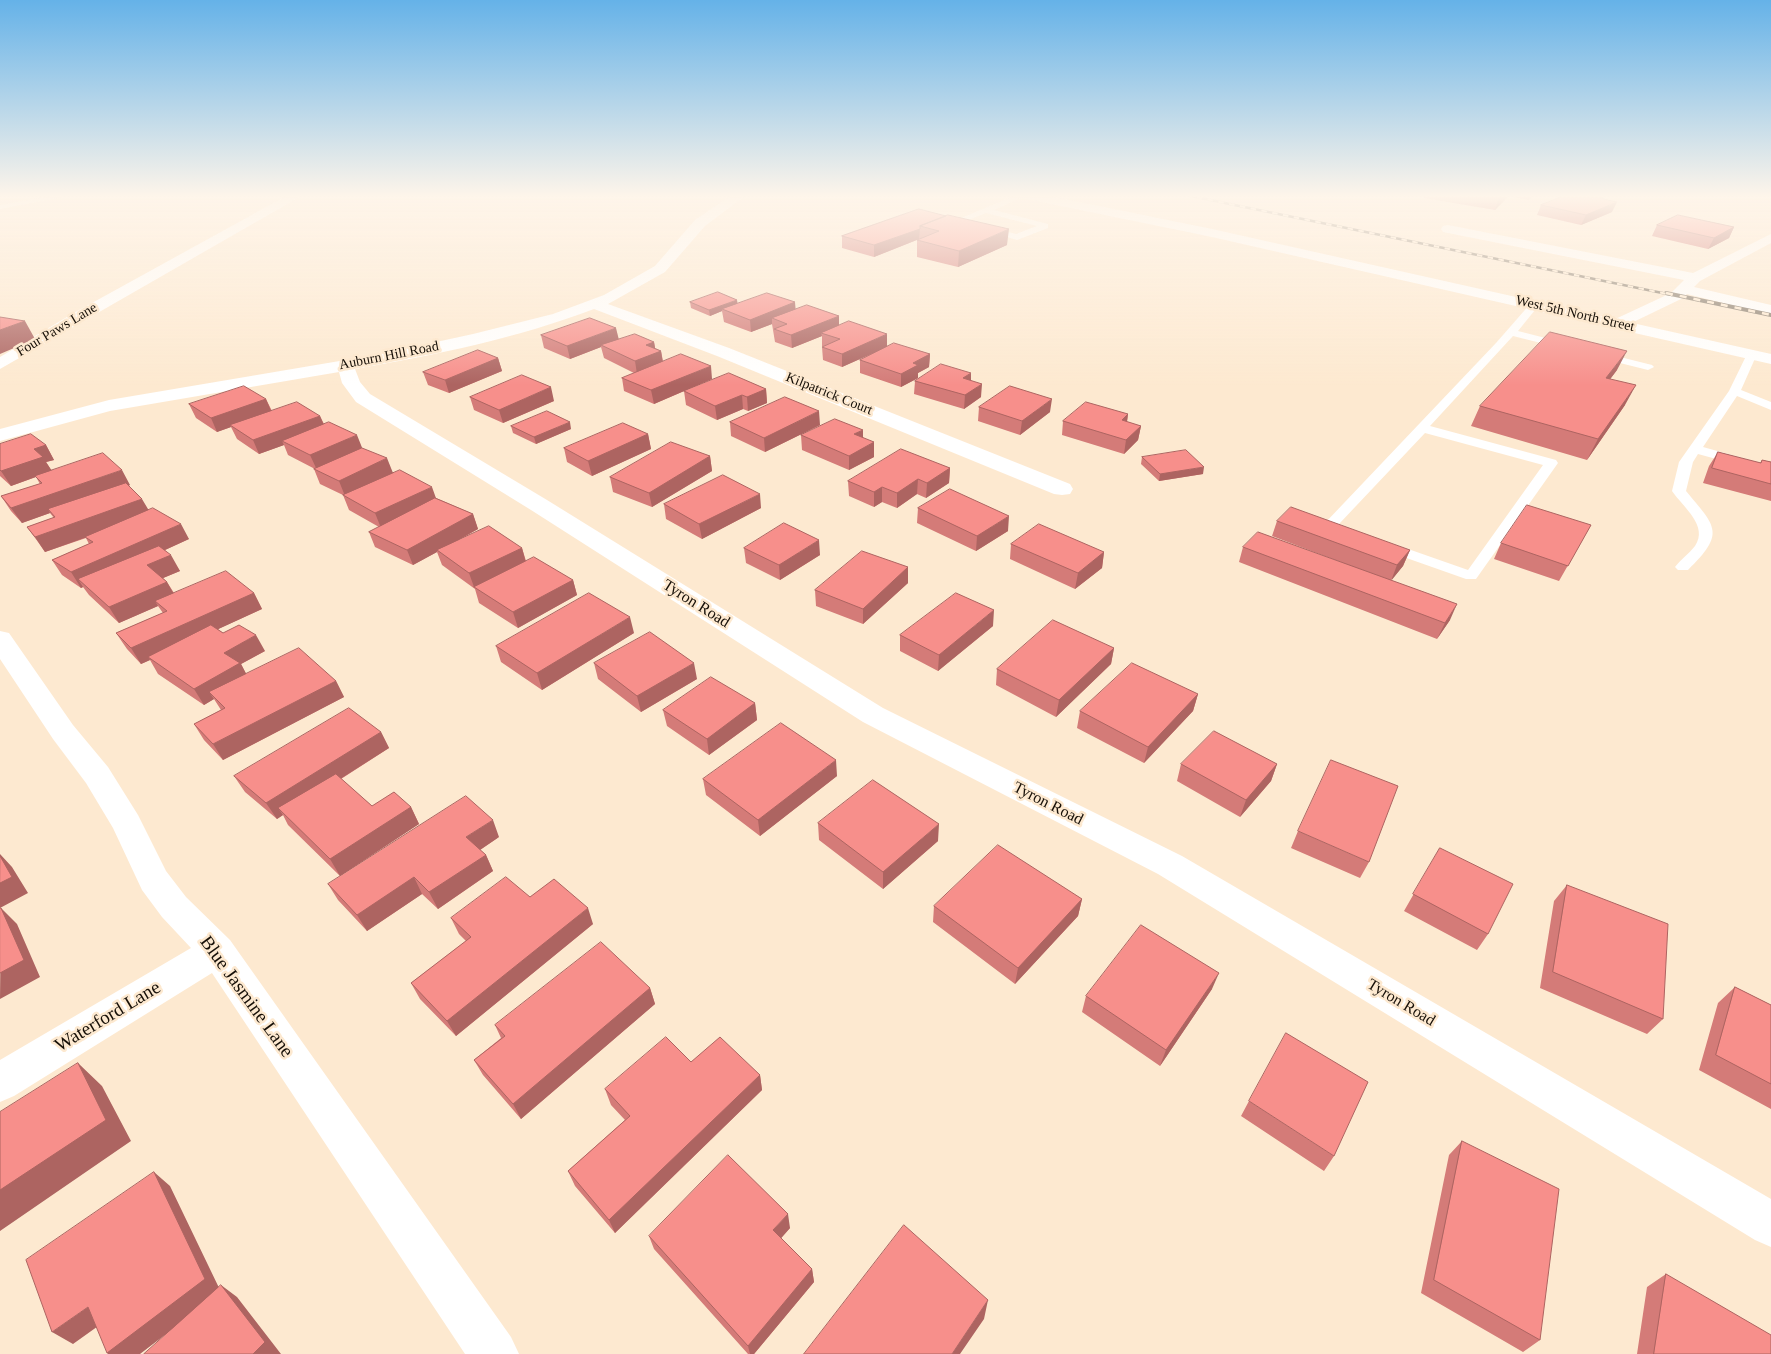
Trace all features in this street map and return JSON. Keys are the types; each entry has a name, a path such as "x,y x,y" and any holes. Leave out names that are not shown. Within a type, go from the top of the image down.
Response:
{"street":[{"name":"Four Paws Lane","path":"0,364 78,317 184,258"},
{"name":"Auburn Hill Road","path":"0,435 109,406 474,339 559,317 594,304 660,269 669,258"},
{"name":"West 5th North Street","path":"1325,258 1771,359"},
{"path":"1576,258 1690,284 1771,310"},
{"path":"1617,324 1735,258"},
{"name":"Kilpatrick Court","path":"594,304 723,352 1062,489"},
{"name":"Tyron Road","path":"345,364 351,383 363,398 539,505 873,715 1170,865 1771,1224"},
{"name":"Blue Jasmine Lane","path":"0,639 63,732 97,775 127,824 154,880 174,907 217,951 494,1354"},
{"name":"Waterford Lane","path":"0,1082 217,951"}],"lane":[{"path":"1358,536 1330,526 1512,332 1534,305"},
{"path":"1512,332 1575,348"},
{"path":"1593,353 1648,367"},
{"path":"1683,567 1697,555 1707,541 1707,526 1679,491 1686,462 1735,391 1752,354"},
{"path":"1735,391 1771,406"},
{"path":"1377,542 1471,576 1551,463 1422,428"},
{"path":"1694,449 1771,470"}],"building":[{"path":"718,292 737,300 709,310 690,302"},
{"path":"767,293 795,302 750,320 722,309"},
{"path":"807,305 839,316 791,335 774,329 787,324 772,318"},
{"path":"0,317 25,321 0,330"},
{"path":"590,318 616,328 567,346 541,335"},
{"path":"849,321 887,334 842,354 822,347 840,339 821,333"},
{"path":"1550,332 1627,351 1606,378 1636,385 1598,439 1480,406"},
{"path":"635,334 654,342 646,345 661,351 635,361 601,345"},
{"path":"894,343 930,354 913,363 918,365 901,374 860,360"},
{"path":"478,350 498,358 445,380 423,372"},
{"path":"681,354 711,366 651,390 622,378"},
{"path":"941,364 971,373 963,378 982,384 965,395 915,381"},
{"path":"729,373 766,389 747,397 742,395 715,406 684,391"},
{"path":"522,375 551,387 499,410 470,397"},
{"path":"244,386 266,399 211,418 189,404"},
{"path":"1010,386 1052,399 1022,421 979,407"},
{"path":"785,397 819,411 764,438 730,422"},
{"path":"297,402 320,416 253,440 230,425"},
{"path":"1086,402 1128,414 1122,420 1141,426 1126,440 1063,421"},
{"path":"547,411 570,422 534,437 511,426"},
{"path":"835,419 863,430 854,434 874,442 849,456 801,435"},
{"path":"329,422 357,435 310,455 282,441"},
{"path":"623,423 648,434 588,461 564,448"},
{"path":"31,434 46,445 34,449 43,457 1,471 0,444"},
{"path":"671,442 710,456 649,493 610,477"},
{"path":"362,448 387,458 339,481 314,469"},
{"path":"901,449 950,468 927,483 918,479 897,493 882,487 874,492 848,481"},
{"path":"1186,450 1204,467 1160,474 1142,457"},
{"path":"1718,452 1761,463 1762,460 1771,462 1771,484 1712,468"},
{"path":"103,453 122,470 11,508 1,496 42,483 35,476"},
{"path":"400,470 432,487 375,513 343,495"},
{"path":"723,475 760,494 699,524 664,504"},
{"path":"126,483 142,499 35,537 27,527 55,517 48,509"},
{"path":"950,489 1009,516 977,536 918,508"},
{"path":"435,498 473,514 407,550 369,532"},
{"path":"1527,505 1591,525 1568,566 1501,543"},
{"path":"1291,507 1410,550 1397,565 1277,521"},
{"path":"153,508 181,524 71,572 52,560 93,542 85,537"},
{"path":"784,523 819,540 779,565 744,548"},
{"path":"1039,524 1104,552 1078,573 1011,544"},
{"path":"489,526 522,548 469,573 437,550"},
{"path":"1258,532 1457,604 1445,623 1243,547"},
{"path":"159,546 171,555 147,565 167,582 109,607 78,579"},
{"path":"862,551 908,567 863,609 815,590"},
{"path":"534,557 573,580 513,612 474,587"},
{"path":"226,571 254,593 131,648 116,633 167,611 155,601"},
{"path":"589,593 630,617 537,673 496,646"},
{"path":"956,593 994,610 939,655 900,635"},
{"path":"1053,620 1114,648 1059,700 997,669"},
{"path":"211,625 223,633 239,625 256,635 224,653 240,663 194,689 148,657"},
{"path":"650,632 694,663 637,696 594,663"},
{"path":"299,648 336,681 213,744 194,724 225,708 209,692"},
{"path":"1132,663 1198,694 1148,747 1080,711"},
{"path":"711,677 755,703 707,739 663,710"},
{"path":"349,708 381,732 266,803 234,776"},
{"path":"781,723 836,760 758,820 703,779"},
{"path":"1214,731 1277,764 1246,800 1181,764"},
{"path":"1331,760 1398,786 1369,862 1298,831"},
{"path":"336,774 372,806 394,792 411,807 330,859 278,808"},
{"path":"873,780 939,824 883,872 818,823"},
{"path":"466,796 493,820 466,837 486,855 429,892 414,877 357,915 328,884"},
{"path":"998,845 1082,899 1018,968 934,906"},
{"path":"1440,848 1513,884 1488,934 1413,894"},
{"path":"0,856 12,877 0,883"},
{"path":"506,877 530,897 554,879 588,908 447,1021 411,983 471,937 451,918"},
{"path":"1567,885 1668,924 1663,1019 1553,972"},
{"path":"0,908 24,960 0,973"},
{"path":"1141,925 1219,973 1166,1050 1086,996"},
{"path":"601,942 650,988 513,1104 474,1060 505,1036 495,1025"},
{"path":"1735,987 1771,1005 1771,1084 1716,1055"},
{"path":"1286,1033 1368,1082 1334,1156 1249,1101"},
{"path":"666,1037 691,1062 720,1037 760,1075 609,1220 568,1171 630,1116 605,1089"},
{"path":"78,1063 106,1120 0,1190 0,1112"},
{"path":"1462,1141 1559,1189 1540,1340 1434,1280"},
{"path":"728,1155 788,1214 773,1230 812,1269 748,1346 649,1236"},
{"path":"154,1172 205,1279 107,1353 88,1307 52,1332 26,1260"},
{"path":"904,1225 988,1300 952,1354 804,1354"},
{"path":"1666,1274 1771,1335 1771,1354 1654,1354"},
{"path":"221,1285 265,1342 253,1354 144,1354"}],"railway":[{"path":"1493,258 1672,295"},
{"path":"1666,293 1771,315"}]}
